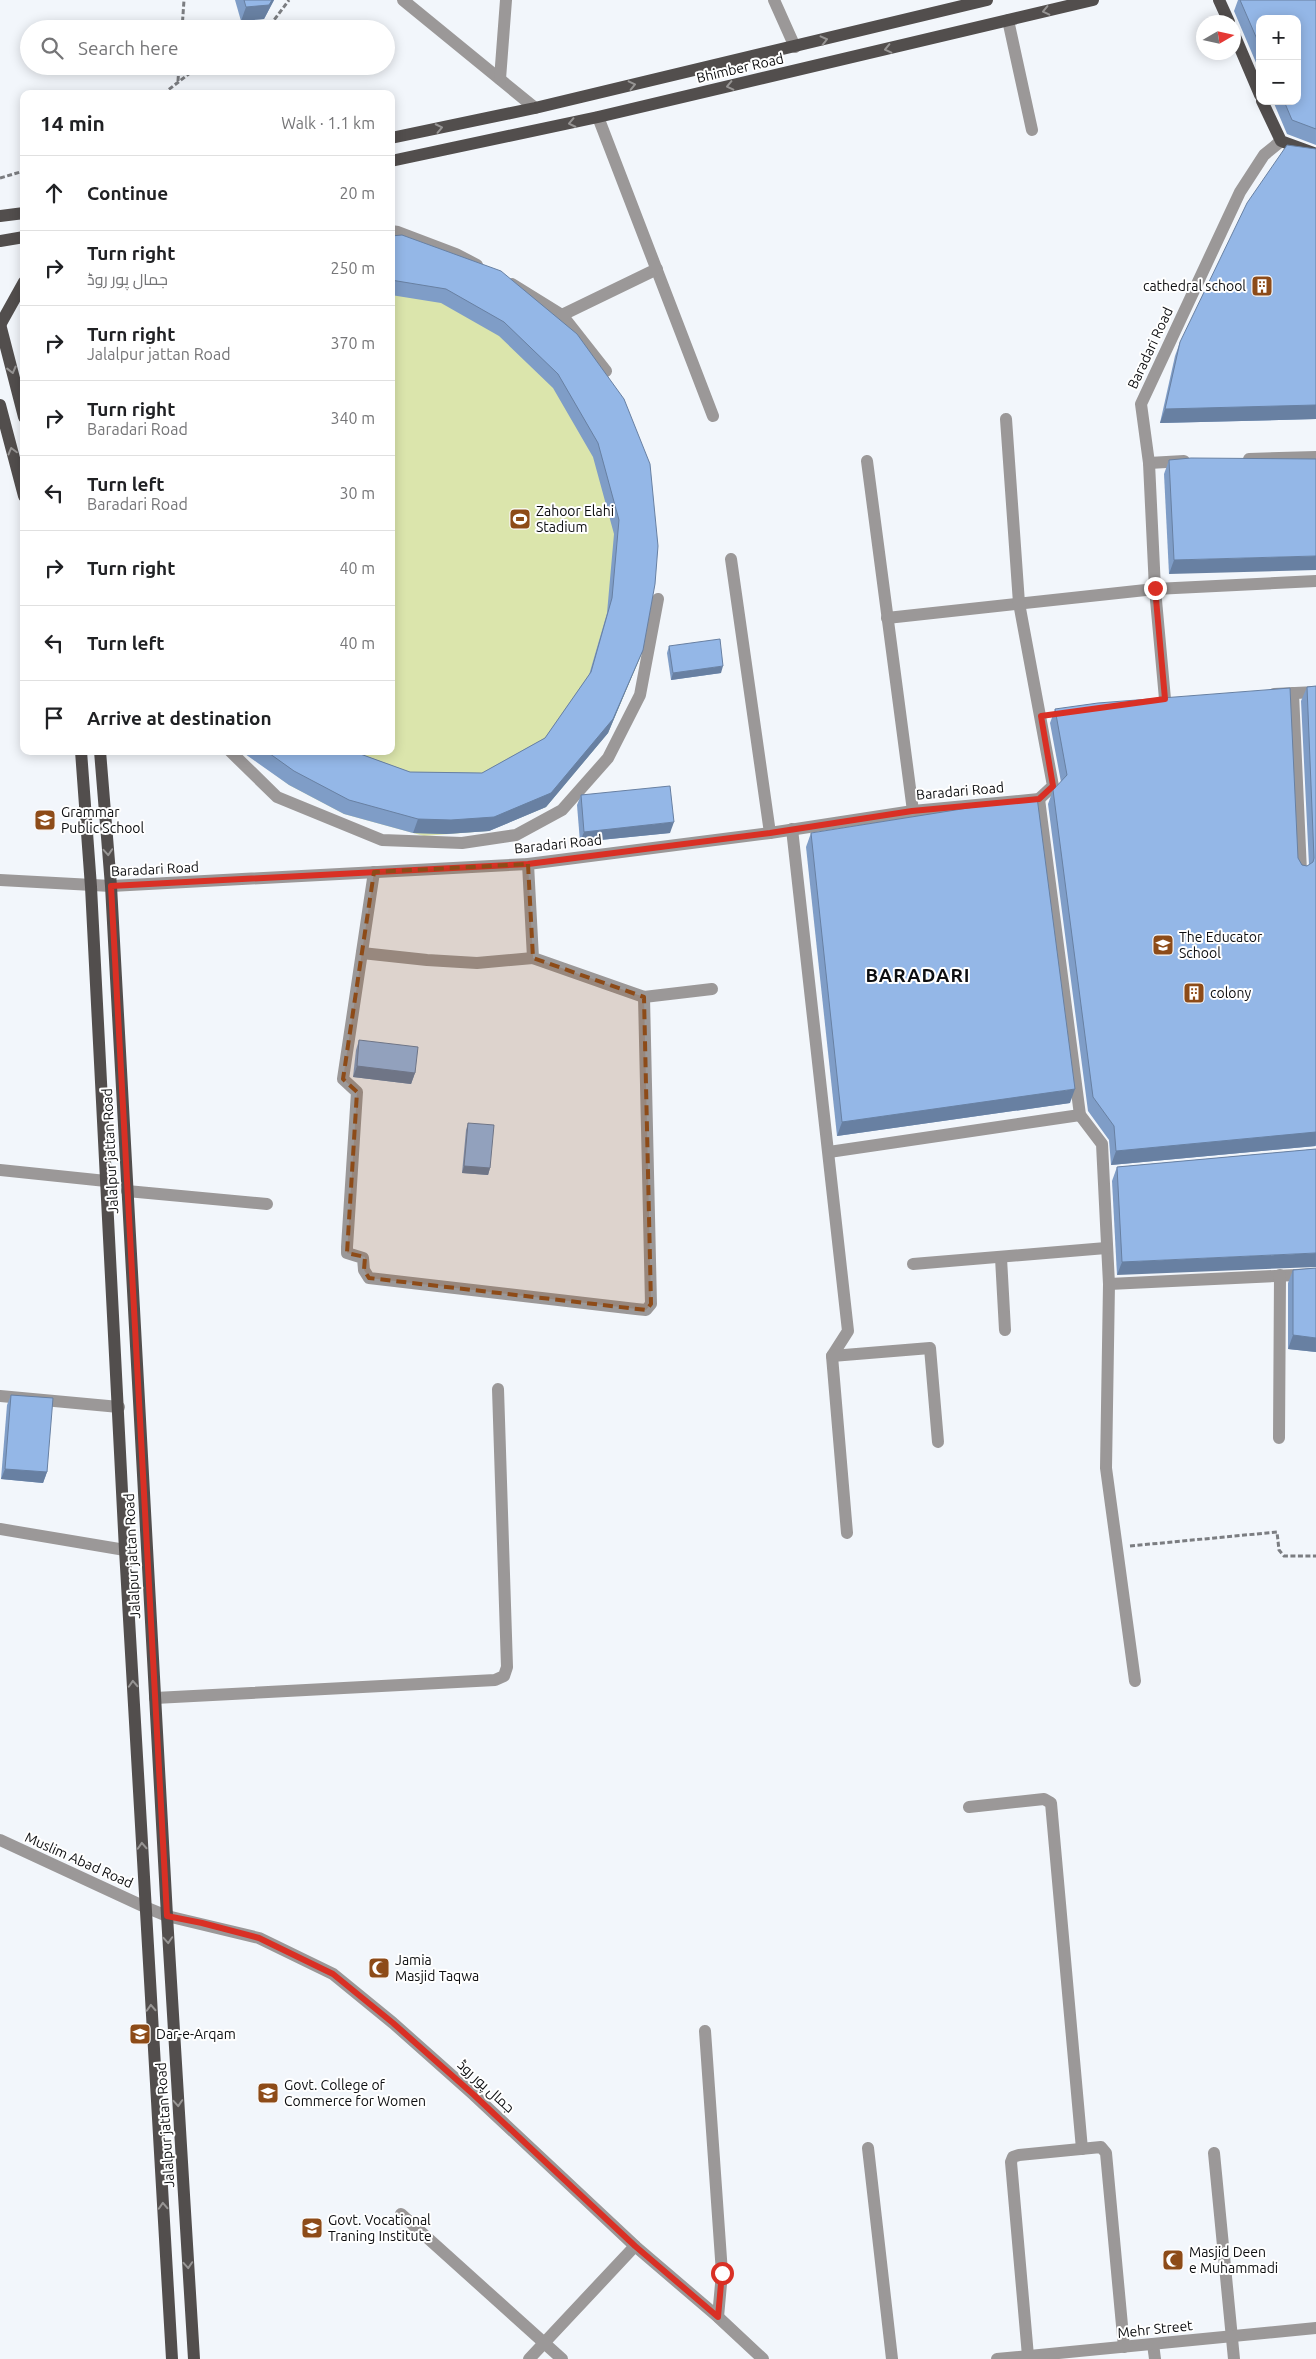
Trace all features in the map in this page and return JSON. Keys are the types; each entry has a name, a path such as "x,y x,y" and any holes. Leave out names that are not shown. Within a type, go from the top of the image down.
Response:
{"main road":[{"name":"Bhimber Road","path":"395,137 535,108 987,0"},
{"name":"Bhimber Road","path":"395,160 598,117 1094,0"},
{"path":"1219,0 1226,15"},
{"path":"1241,50 1256,86"},
{"path":"1264,105 1281,140 1316,154"},
{"path":"0,216 20,214"},
{"path":"0,241 20,238"},
{"path":"20,289 0,324 20,402"},
{"path":"0,405 20,481"},
{"name":"Jalalpur jattan Road","path":"81,755 172,2359"},
{"name":"Jalalpur jattan Road","path":"100,755 111,886 132,1305 194,2359"},
{"path":"112,1303 132,1305"}],"street":[{"path":"403,0 535,108"},
{"path":"500,79 506,0"},
{"path":"774,0 795,47"},
{"path":"1008,20 1032,130"},
{"path":"598,117 713,416"},
{"name":"Baradari Road","path":"1165,700 1155,588 1150,463 1140,404 1240,192 1264,155 1281,140"},
{"path":"395,232 456,254 496,275 562,315 606,371"},
{"path":"562,315 657,269"},
{"path":"1006,419 1019,603 1046,716 1053,786 1039,799 1080,1114 1102,1144 1109,1174 1106,1248 1109,1284 1106,1468 1135,1681"},
{"path":"1238,460 1316,457"},
{"path":"866,461 912,811"},
{"path":"1150,463 1198,461"},
{"path":"731,559 770,833"},
{"path":"887,618 1155,588 1316,581"},
{"path":"234,755 277,797 382,840 462,843 516,835 562,810 608,758 640,696 658,599"},
{"path":"1264,694 1316,692"},
{"path":"1293,693 1301,872"},
{"name":"Baradari Road","path":"0,880 90,887 528,864 770,833 912,811 1039,799"},
{"path":"792,829 848,1331 832,1356 847,1533"},
{"path":"528,864 533,958"},
{"path":"374,872 343,1079 357,1092 346,1247 347,1252 363,1258 364,1270 369,1278 646,1310 651,1304 644,997"},
{"path":"362,953 477,963 533,958 644,997 712,989"},
{"path":"829,1152 1080,1114"},
{"path":"0,1170 106,1181"},
{"path":"127,1191 268,1204"},
{"path":"913,1264 1106,1248"},
{"path":"1001,1258 1005,1330"},
{"path":"1109,1284 1316,1274"},
{"path":"1279,1438 1280,1275"},
{"path":"832,1356 930,1348 938,1442"},
{"path":"155,1698 495,1680 504,1676 507,1667 498,1389"},
{"path":"0,1396 119,1407"},
{"path":"0,1529 125,1550"},
{"path":"969,1807 1044,1799 1051,1803 1082,2149"},
{"name":"Muslim Abad Road","path":"0,1840 145,1907"},
{"name":"جمال پور روڈ","path":"145,1907 167,1916 259,1938 333,1974 393,2023 474,2095 635,2246 718,2317 763,2359"},
{"path":"706,2030 722,2273 718,2317"},
{"path":"1028,2356 1011,2162 1014,2157 1019,2155 1101,2147 1106,2153 1124,2347"},
{"path":"868,2148 892,2359"},
{"path":"1214,2153 1234,2359"},
{"path":"401,2214 562,2359"},
{"path":"528,2359 635,2246"},
{"name":"Mehr Street","path":"997,2359 1316,2328"},
{"path":"1153,2344 1154,2359"}],"path":[{"path":"183,20 184,0"},
{"path":"274,20 289,0"},
{"path":"178,75 178,82"},
{"path":"168,90 187,75"},
{"path":"0,178 20,172"},
{"path":"1117,1547 1277,1532 1280,1550 1284,1556 1316,1556"}],"highlighted area":[{"path":"528,864 533,958 644,997 651,1304 646,1310 369,1278 364,1270 365,1257 347,1253 357,1092 343,1079 374,872"}],"green space":[{"name":"Zahoor Elahi Stadium","path":"395,252 572,349 646,644 608,733 546,807 488,831 424,836 344,814 289,785 248,755 395,755"}],"building":[{"path":"244,0 272,0 269,5 246,7"},
{"path":"1240,0 1316,0 1316,129 1292,120 1286,105 1301,105 1301,15 1256,15 1256,37"},
{"name":"cathedral school","path":"1287,145 1316,149 1316,405 1165,409 1180,342 1247,203"},
{"path":"402,235 501,271 577,334 624,399 650,464 658,546 655,584 643,650 613,719 551,793 494,817 451,820 418,819 349,800 294,771 272,755 363,755 410,772 482,773 545,738 591,672 612,598 619,520 598,443 558,374 504,322 446,289 395,281 395,236"},
{"path":"1191,458 1316,459 1316,556 1174,560 1169,460"},
{"path":"720,639 723,666 673,673 669,646"},
{"name":"colony","path":"1316,686 1316,1132 1116,1151 1114,1126 1093,1097 1053,790 1067,775 1055,709 1098,703 1290,688 1298,858 1302,865 1307,866 1313,862 1314,858 1307,687"},
{"path":"670,786 674,822 584,832 581,795"},
{"path":"1037,797 1075,1089 842,1122 811,833"},
{"path":"359,1040 418,1047 415,1073 357,1066"},
{"path":"468,1123 494,1125 490,1168 464,1166"},
{"path":"1316,1149 1316,1253 1122,1262 1117,1167"},
{"path":"1316,1268 1316,1338 1293,1335 1293,1270"},
{"path":"11,1395 53,1398 47,1472 5,1469"}],"place":[{"name":"cathedral school","path":"1262,286"},
{"name":"Zahoor Elahi Stadium","path":"520,519"},
{"name":"Grammar Public School","path":"45,820"},
{"name":"The Educator School","path":"1163,945"},
{"name":"colony","path":"1194,993"},
{"name":"Jamia Masjid Taqwa","path":"379,1968"},
{"name":"Dar-e-Arqam","path":"140,2034"},
{"name":"Govt. College of Commerce for Women","path":"268,2093"},
{"name":"Govt. Vocational Traning Institute","path":"312,2228"},
{"name":"Masjid Deen e Muhammadi","path":"1173,2260"}],"district":[{"name":"BARADARI","path":"918,975"}],"route":[{"path":"722,2273 718,2317 635,2246 474,2095 393,2023 333,1974 259,1938 167,1916 132,1305 111,886 528,864 770,833 912,811 1039,799 1053,786 1041,716 1165,699 1155,588"}]}
